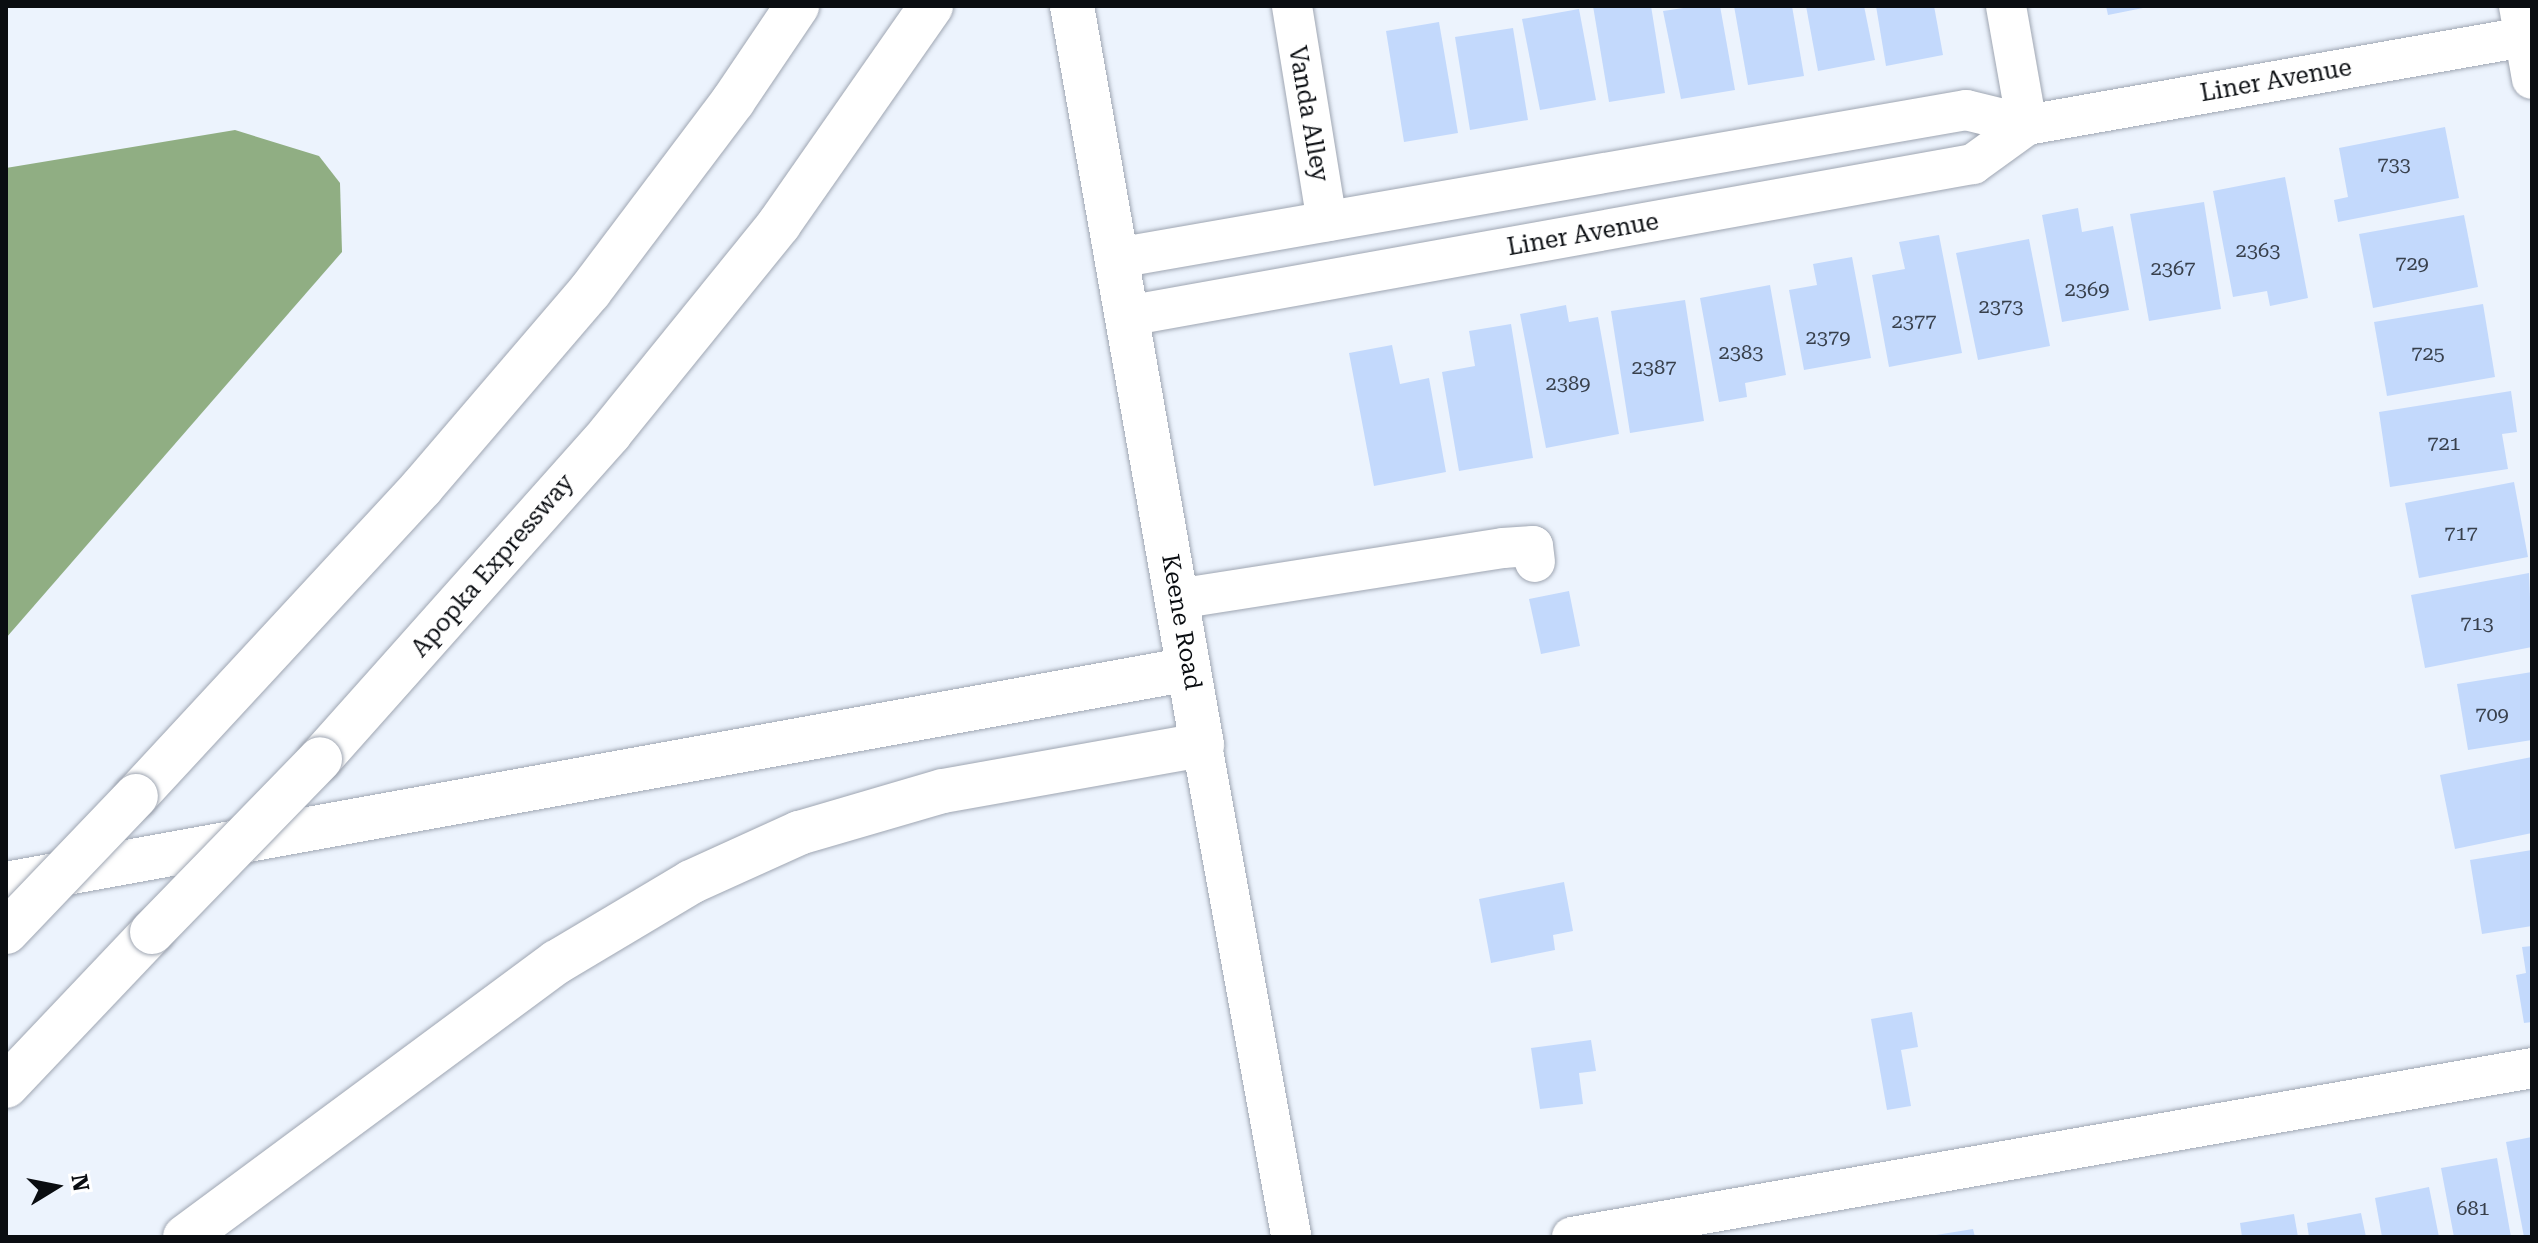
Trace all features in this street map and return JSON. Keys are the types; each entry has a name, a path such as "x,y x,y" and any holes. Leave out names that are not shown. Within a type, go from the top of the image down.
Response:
{"main road":[{"path":"6,932 422,487 590,291 733,101 797,6"},
{"name":"Apopka Expressway","path":"6,1086 320,759 620,421 779,224 931,6"},
{"name":"Keene Road","path":"1072,6 1202,745"},
{"path":"6,884 1189,669"},
{"path":"185,1237 557,962 691,882 799,833 943,791 1202,745"}],"street":[{"name":"Vanda Alley","path":"1292,6 1327,221"},
{"path":"2006,6 2027,125"},
{"name":"Liner Avenue","path":"1127,316 1973,164 2027,125 2522,22"},
{"path":"2522,22 2532,79"},
{"name":"Liner Avenue","path":"1117,258 1966,110 2027,125"},
{"path":"1177,599 1503,548 1533,546 1535,562"},
{"name":"Keene Road","path":"1202,745 1291,1237"},
{"path":"1572,1237 2532,1068"}],"shaded area":[{"path":"235,130 319,156 340,183 342,252 6,638 6,168"}],"building":[{"path":"1593,6 1651,6 1665,93 1609,102"},
{"path":"1720,6 1735,90 1681,99 1663,11"},
{"path":"1734,6 1792,6 1804,76 1748,85"},
{"path":"1806,6 1864,6 1875,60 1818,71"},
{"path":"1876,6 1934,6 1943,55 1886,66"},
{"path":"2106,6 2148,6 2148,7 2108,15"},
{"path":"1579,9 1596,100 1540,110 1522,19"},
{"path":"1439,22 1458,133 1404,142 1386,31"},
{"path":"1513,28 1528,120 1470,130 1455,37"},
{"path":"2445,127 2459,198 2338,222 2334,200 2348,197 2339,148"},
{"path":"2285,177 2308,298 2270,306 2267,291 2233,297 2213,191"},
{"path":"2204,202 2221,309 2149,321 2130,214"},
{"path":"2078,208 2082,232 2113,226 2129,310 2062,322 2042,215"},
{"path":"2464,215 2478,287 2373,308 2359,234"},
{"path":"1939,235 1962,353 1889,367 1872,275 1905,269 1899,242"},
{"path":"2029,239 2050,346 1978,360 1956,253"},
{"path":"1852,257 1871,358 1804,370 1789,290 1817,285 1813,264"},
{"path":"1770,285 1786,375 1745,383 1747,397 1719,402 1700,298"},
{"path":"1685,300 1704,421 1630,433 1611,311"},
{"path":"2483,304 2495,377 2387,396 2374,322"},
{"path":"1566,305 1569,322 1598,317 1619,434 1546,448 1520,314"},
{"path":"1511,324 1533,458 1459,471 1442,372 1475,366 1469,331"},
{"path":"1392,345 1400,384 1429,378 1446,472 1374,486 1349,353"},
{"path":"2511,391 2517,432 2502,434 2508,469 2390,487 2379,412"},
{"path":"2514,482 2528,557 2419,578 2405,503"},
{"path":"2529,573 2532,647 2425,668 2411,595"},
{"path":"1569,591 1580,646 1541,654 1529,599"},
{"path":"2532,672 2532,740 2468,750 2457,684"},
{"path":"2532,757 2532,833 2455,849 2440,775"},
{"path":"2532,850 2532,926 2482,934 2470,860"},
{"path":"1564,882 1573,931 1553,935 1555,950 1491,963 1479,899"},
{"path":"2532,946 2532,1022 2524,1023 2516,975 2526,973 2522,947"},
{"path":"1912,1012 1918,1047 1901,1050 1911,1106 1887,1110 1871,1019"},
{"path":"1591,1040 1596,1071 1579,1073 1583,1104 1540,1109 1531,1048"},
{"path":"2532,1137 2532,1237 2524,1237 2506,1142"},
{"path":"2497,1158 2511,1237 2454,1237 2441,1168"},
{"path":"2429,1187 2439,1237 2382,1237 2375,1198"},
{"path":"2361,1213 2366,1237 2309,1237 2307,1223"},
{"path":"2294,1214 2298,1237 2242,1237 2240,1223"},
{"path":"1973,1229 1975,1237 1936,1237 1936,1235"}]}
